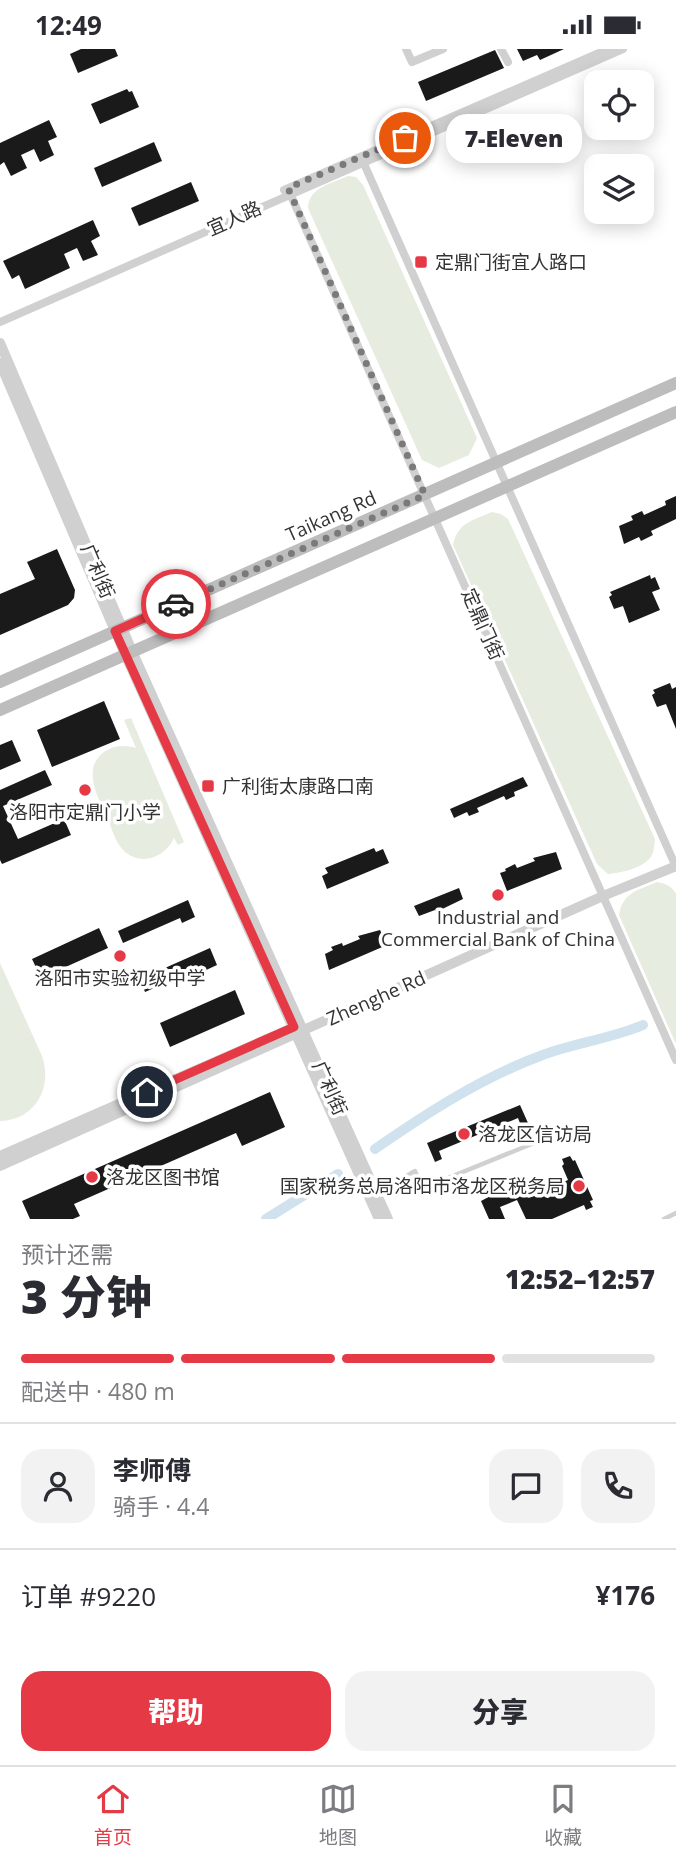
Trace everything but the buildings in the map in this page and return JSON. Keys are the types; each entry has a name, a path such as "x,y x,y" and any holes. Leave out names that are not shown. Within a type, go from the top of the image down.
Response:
{"main road":[{"name":"Taikang Rd","path":"0,682 676,383"},
{"path":"0,710 676,412"}],"street":[{"path":"406,49 412,62 443,49"},
{"path":"502,49 508,62"},
{"name":"宜人路","path":"362,160 608,49"},
{"name":"宜人路","path":"0,316 623,49"},
{"path":"362,160 675,863"},
{"name":"宜人路","path":"0,322 290,191"},
{"name":"定鼎门街","path":"290,191 676,1060"},
{"name":"广利街","path":"0,343 119,629"},
{"name":"广利街","path":"0,363 373,1196 388,1219"},
{"name":"Zhenghe Rd","path":"0,1166 299,1029 675,863"},
{"name":"Zhenghe Rd","path":"0,1156 299,1029"},
{"name":"广利街","path":"373,1196 379,1219"}],"lane":[{"path":"373,1196 415,1171 421,1189 539,1141"},
{"path":"664,1219 676,1213"}],"shaded area":[{"path":"348,176 356,177 363,185 477,438 469,455 439,468 422,460 308,208 312,195 317,191"},
{"path":"492,512 508,519 655,839 651,857 634,868 608,874 597,864 453,545 462,527"},
{"path":"131,718 184,842 178,845 174,838 159,855 145,859 131,856 119,845 97,795 93,777 93,768 104,752 120,746 136,748 124,720"},
{"path":"657,882 673,889 676,894 676,1044 619,915 628,897"},
{"path":"0,963 42,1056 45,1080 43,1090 32,1108 23,1115 0,1121"}],"waterway":[{"path":"375,1149 435,1110 518,1065 643,1025"},
{"path":"266,1219 338,1174"}],"way so far":[{"path":"176,604 425,495 288,188 405,138"}],"place":[{"name":"7-Eleven","path":"405,138"},
{"name":"定鼎门街宜人路口","path":"421,262"},
{"name":"广利街太康路口南","path":"208,786"},
{"name":"洛阳市定鼎门小学","path":"85,790"},
{"name":"Industrial and Commercial Bank of China","path":"498,895"},
{"name":"洛阳市实验初级中学","path":"120,956"},
{"name":"洛龙区信访局","path":"464,1134"},
{"name":"洛龙区图书馆","path":"92,1177"},
{"name":"国家税务总局洛阳市洛龙区税务局","path":"579,1186"}],"route":[{"path":"147,1092 294,1027 115,631 176,604"}]}
